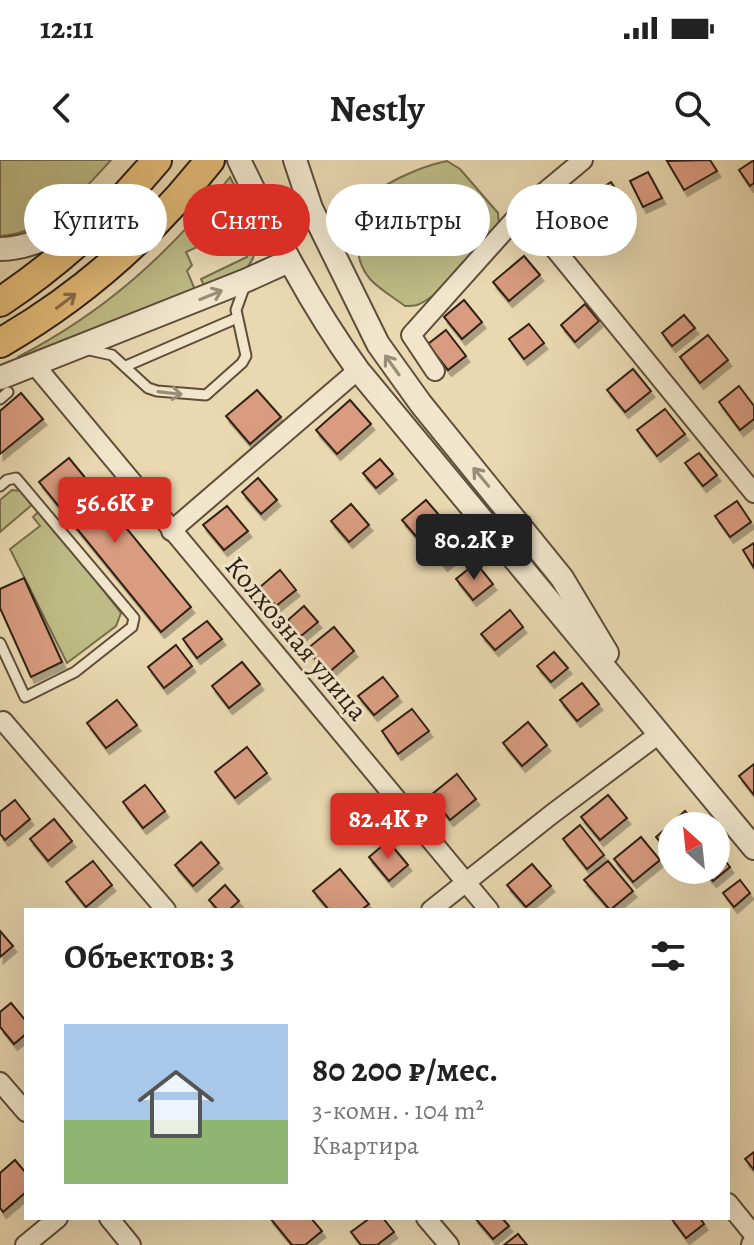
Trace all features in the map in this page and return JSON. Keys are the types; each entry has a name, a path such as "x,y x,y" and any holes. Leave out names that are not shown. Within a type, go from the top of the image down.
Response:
{"main road":[{"path":"136,184 157,160"},
{"path":"0,343 59,307 119,259 149,230 210,160"},
{"path":"0,302 61,256"}],"street":[{"path":"239,160 316,309 358,370 754,848"},
{"path":"295,160 311,208 366,323 389,362 562,578 635,703"},
{"path":"554,184 583,160"},
{"path":"435,371 411,335 506,229"},
{"path":"0,249 24,246"},
{"path":"561,256 754,493"},
{"path":"3,390 34,364 289,261"},
{"name":"Колхозная улица","path":"34,364 487,908"},
{"path":"171,531 358,370"},
{"path":"2,720 164,908"},
{"path":"434,908 659,734"},
{"path":"0,1082 24,1110"},
{"path":"730,1205 754,1235"},
{"path":"25,1245 56,1220"},
{"path":"111,1220 131,1245"},
{"path":"428,1220 449,1245"}],"lane":[{"path":"78,347 112,355 148,388 206,395 246,356 237,318 239,299 247,280"},
{"path":"126,366 237,318"},
{"path":"0,486 16,478 134,618 132,627 75,672 25,697 0,643"}],"shaded area":[{"path":"0,160 111,160 88,184 24,184 24,231 0,236"},
{"path":"447,161 460,169 473,184 387,184"},
{"path":"490,204 498,213 499,224 490,235"},
{"path":"183,231 183,256 188,256 192,265 187,271 196,292 20,363 18,357 50,340 107,301 159,256 167,256 167,248"},
{"path":"253,256 240,273 205,288 201,279"},
{"path":"359,256 472,256 438,292 417,305 405,306 370,279"},
{"path":"12,490 22,491 33,504 0,532 0,500"},
{"path":"40,510 121,613 116,626 67,663 10,549 40,526 33,517"}],"building":[{"path":"710,160 717,171 684,190 667,161"},
{"path":"754,160 754,183 750,186 739,170"},
{"path":"648,172 662,198 643,207 637,195 637,184 630,181"},
{"path":"524,256 540,275 509,301 493,282"},
{"path":"464,300 482,322 462,339 444,317"},
{"path":"585,304 599,321 575,342 561,325"},
{"path":"684,315 695,328 672,346 662,333"},
{"path":"529,324 544,343 524,359 509,339"},
{"path":"446,330 466,356 448,370 428,344"},
{"path":"708,335 728,360 700,383 680,357"},
{"path":"633,369 651,391 625,412 607,390"},
{"path":"739,386 754,406 754,419 740,430 719,402"},
{"path":"257,390 281,417 250,444 226,416"},
{"path":"21,393 43,419 0,454 0,411"},
{"path":"350,400 371,424 337,454 316,430"},
{"path":"665,409 685,434 657,456 637,430"},
{"path":"699,453 717,475 703,486 685,463"},
{"path":"69,458 191,607 161,632 39,482"},
{"path":"380,459 393,474 376,488 363,473"},
{"path":"258,478 277,500 261,514 242,492"},
{"path":"426,500 445,522 421,542 402,520"},
{"path":"737,501 751,522 730,537 715,516"},
{"path":"351,504 369,525 349,542 331,521"},
{"path":"227,506 248,531 224,550 203,525"},
{"path":"449,532 463,550 444,565 430,546"},
{"path":"754,543 754,568 743,550"},
{"path":"476,563 493,584 473,600 456,579"},
{"path":"280,570 296,590 276,606 260,587"},
{"path":"24,578 62,662 31,677 0,608 0,589"},
{"path":"304,606 318,622 301,636 288,620"},
{"path":"510,610 523,627 495,650 481,634"},
{"path":"207,621 222,639 197,658 183,639"},
{"path":"334,627 354,651 328,673 307,649"},
{"path":"176,645 192,666 164,688 148,667"},
{"path":"554,652 568,668 551,682 537,666"},
{"path":"242,662 260,684 229,708 212,686"},
{"path":"383,677 398,696 374,715 358,696"},
{"path":"582,683 599,704 577,721 560,700"},
{"path":"117,700 137,725 106,748 87,723"},
{"path":"412,709 429,731 398,754 382,731"},
{"path":"528,722 547,745 522,766 503,743"},
{"path":"247,747 267,773 235,798 215,772"},
{"path":"754,764 754,795 739,776"},
{"path":"457,774 476,799 450,820 431,795"},
{"path":"145,785 165,811 143,828 123,802"},
{"path":"608,795 627,818 600,840 581,817"},
{"path":"15,800 30,819 5,840 0,834 0,812"},
{"path":"54,819 72,841 48,861 30,839"},
{"path":"580,825 604,855 587,869 563,839"},
{"path":"641,837 658,862 633,882 614,859"},
{"path":"388,841 408,865 389,881 369,857"},
{"path":"201,842 219,863 193,886 175,865"},
{"path":"93,861 112,885 86,907 66,882"},
{"path":"608,861 633,891 608,908 584,880"},
{"path":"532,864 551,886 526,907 507,885"},
{"path":"340,869 369,904 364,908 327,908 313,891"},
{"path":"740,880 750,893 734,907 723,893"},
{"path":"225,885 239,901 231,908 216,908 209,900"},
{"path":"0,931 13,946 0,957"},
{"path":"11,1003 24,1019 24,1036 14,1044 0,1027 0,1012"},
{"path":"754,1152 754,1170 745,1159"},
{"path":"15,1160 24,1171 24,1194 3,1212 0,1208 0,1173"},
{"path":"272,1220 313,1220 322,1231 305,1245 292,1245"},
{"path":"367,1220 385,1220 394,1232 377,1245 361,1245 351,1232"},
{"path":"477,1220 504,1220 509,1226 493,1239"},
{"path":"672,1220 701,1220 704,1224 686,1238"},
{"path":"518,1234 527,1245 504,1245"}]}
